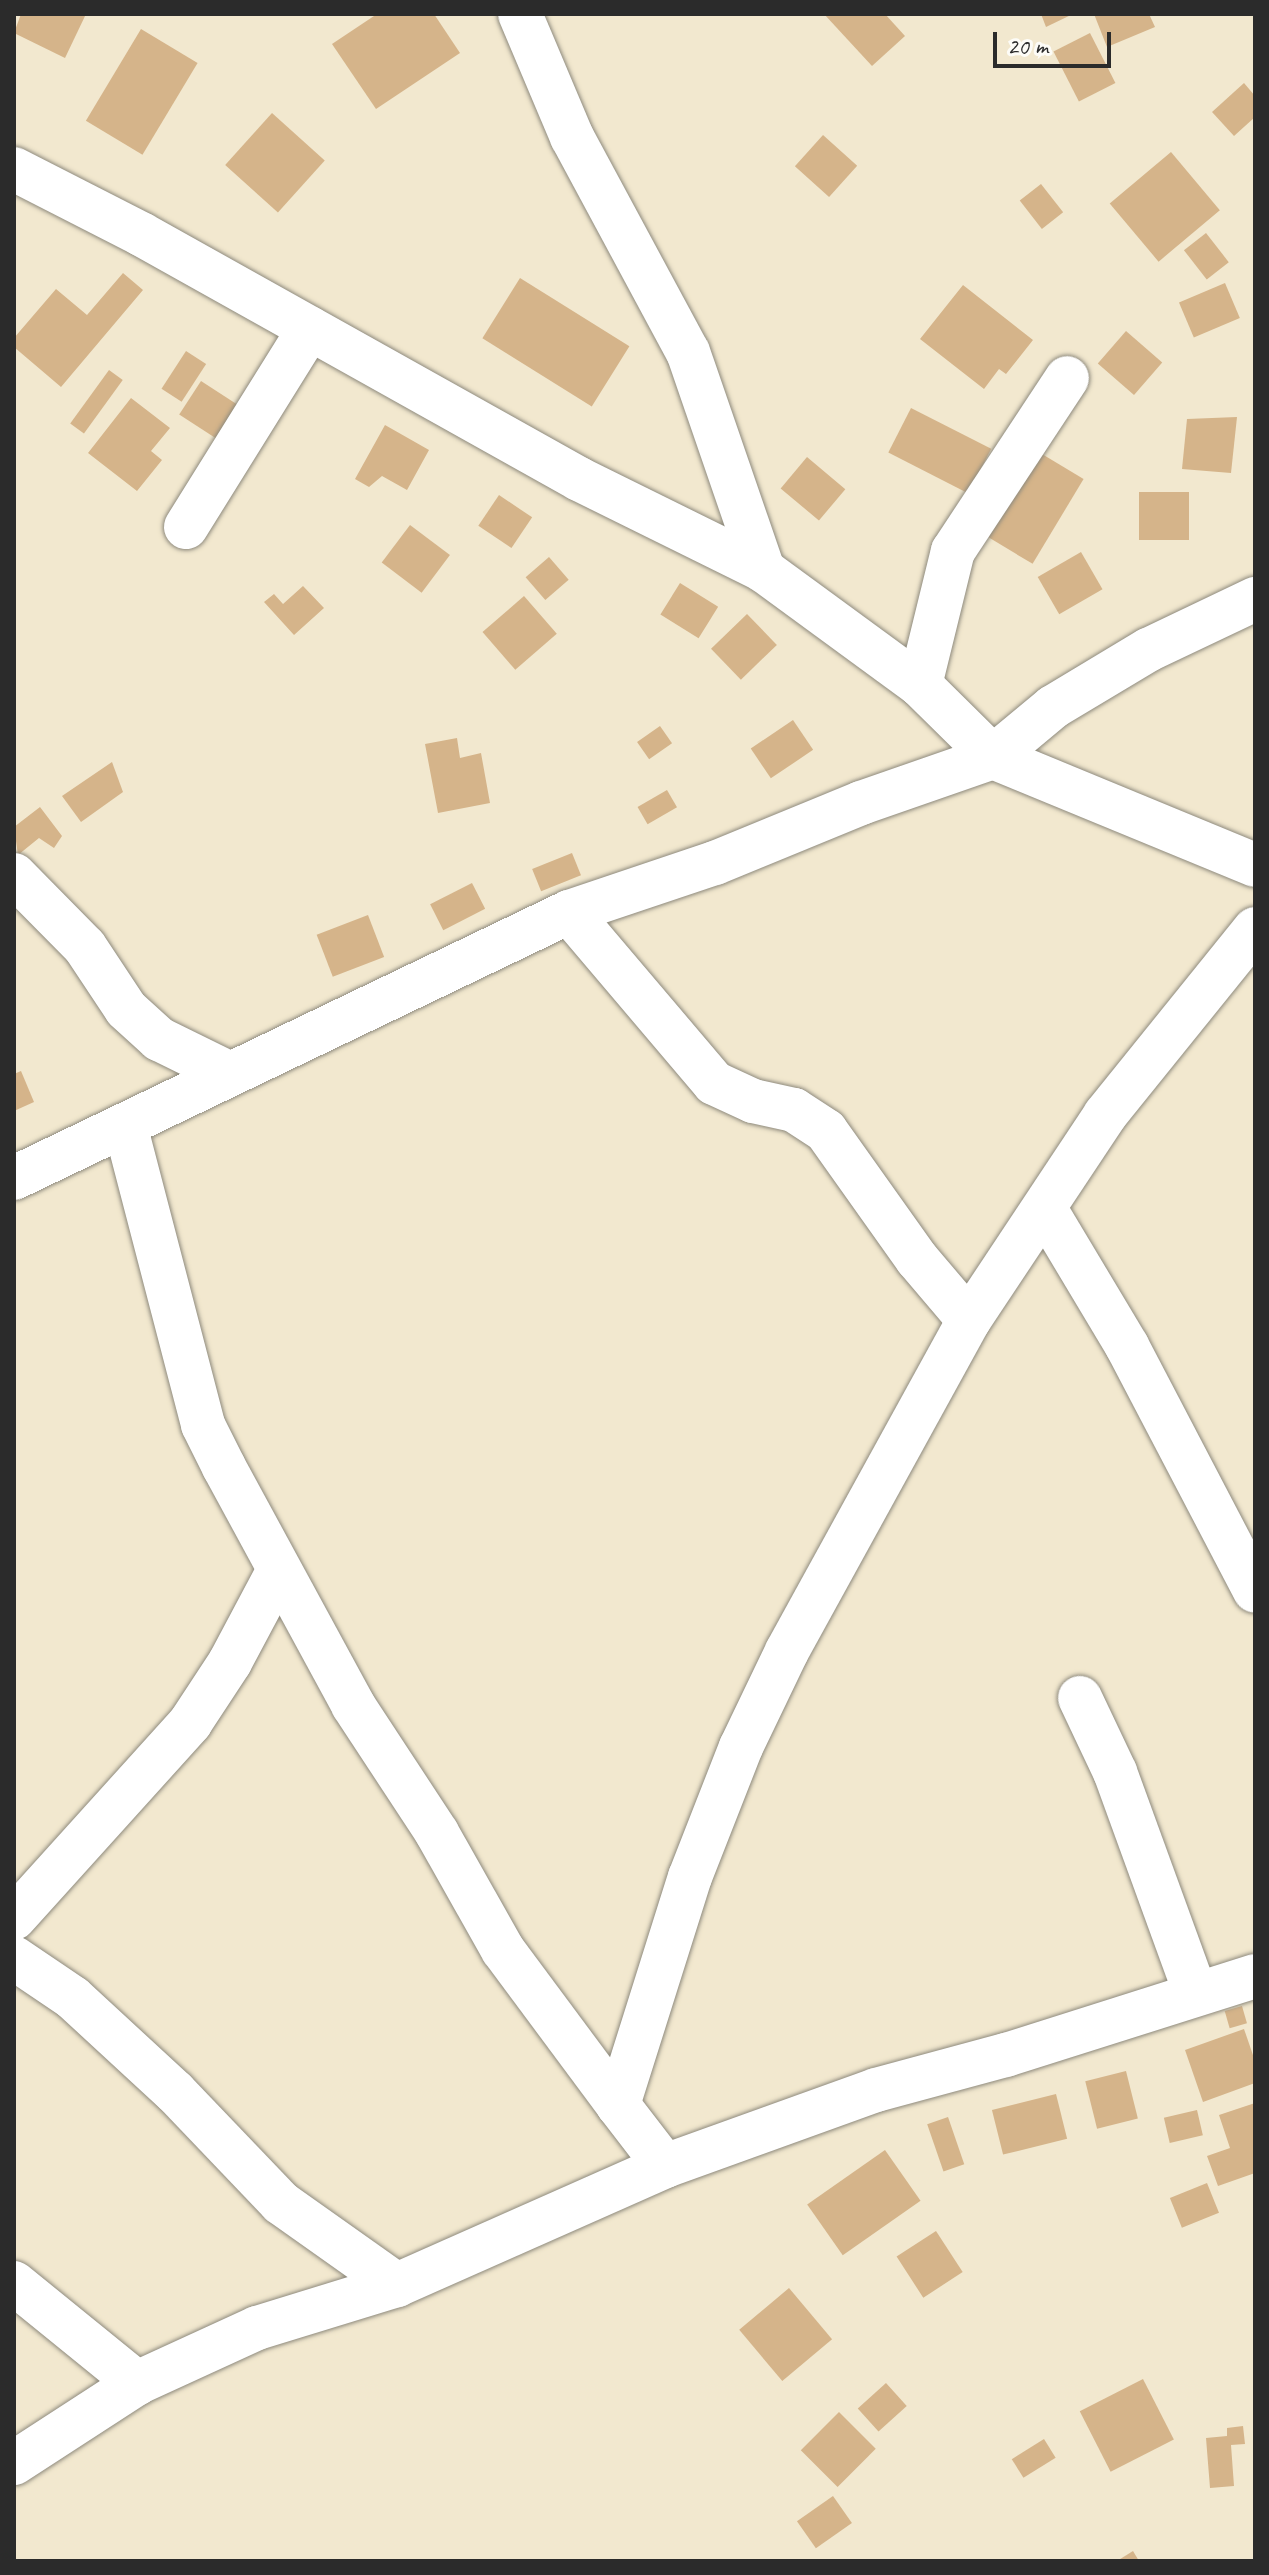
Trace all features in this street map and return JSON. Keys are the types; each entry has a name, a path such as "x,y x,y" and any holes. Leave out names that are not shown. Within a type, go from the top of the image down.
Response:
{"street":[{"path":"520,14 572,137 688,352 763,570"},
{"path":"14,169 310,328 579,479 763,570 920,685 993,757 1255,865"},
{"path":"186,527 310,328"},
{"path":"920,685 953,551 1067,378"},
{"path":"14,1178 569,912 715,863 861,803 993,757 1053,707 1148,650 1255,599"},
{"path":"14,875 85,947 126,1009 159,1039 230,1074"},
{"path":"569,912 714,1083 753,1101 794,1110 826,1131 917,1259 969,1320"},
{"path":"618,2105 690,1877 741,1747 787,1651 969,1320 1138,1070 1255,929"},
{"path":"125,1125 203,1425 353,1705 437,1833 503,1950 665,2166"},
{"path":"1045,1209 1127,1346 1255,1591"},
{"path":"14,1918 190,1723 230,1662 279,1570"},
{"path":"1080,1698 1115,1772 1196,1994"},
{"path":"14,1958 85,2008 175,2092 281,2203 397,2285"},
{"path":"14,2463 137,2383 257,2328 397,2285 665,2166 876,2090 1006,2055 1255,1976"},
{"path":"14,2283 137,2383"}],"building":[{"path":"21,14 86,14 65,58 14,33"},
{"path":"377,14 434,14 460,53 376,109 332,44"},
{"path":"824,14 885,14 905,36 872,66"},
{"path":"1041,14 1073,14 1046,27"},
{"path":"1094,14 1149,14 1155,27 1107,47"},
{"path":"141,29 198,63 142,155 86,121"},
{"path":"1090,33 1115,83 1079,102 1053,52"},
{"path":"1244,83 1255,96 1255,117 1234,136 1212,112"},
{"path":"272,113 325,161 278,213 225,165"},
{"path":"823,135 857,166 829,197 795,166"},
{"path":"1171,152 1220,210 1159,262 1110,203"},
{"path":"1041,184 1063,212 1042,229 1020,201"},
{"path":"1206,233 1229,262 1207,279 1184,250"},
{"path":"123,273 143,290 61,387 14,347 14,338 56,289 87,315"},
{"path":"520,278 629,346 592,407 482,338"},
{"path":"1225,283 1240,318 1194,338 1179,303"},
{"path":"963,285 1033,340 1006,374 999,369 984,389 920,339"},
{"path":"1126,331 1162,362 1134,395 1098,363"},
{"path":"186,351 206,364 182,402 161,389"},
{"path":"109,370 123,380 84,433 70,423"},
{"path":"201,381 244,409 222,442 179,415"},
{"path":"131,398 170,428 151,451 162,460 137,491 88,453"},
{"path":"911,408 991,449 968,493 888,453"},
{"path":"1237,417 1231,473 1182,469 1187,419"},
{"path":"385,425 429,450 407,490 382,476 369,487 355,479"},
{"path":"1027,445 1084,479 1033,564 976,530"},
{"path":"807,457 845,489 819,521 781,488"},
{"path":"1139,492 1189,492 1189,540 1139,540"},
{"path":"499,495 532,517 511,548 478,526"},
{"path":"410,525 450,555 422,593 382,563"},
{"path":"1081,552 1102,589 1059,614 1038,577"},
{"path":"549,557 569,580 545,600 526,577"},
{"path":"680,583 718,607 699,638 660,614"},
{"path":"303,586 324,608 294,635 264,602 274,594 283,604"},
{"path":"524,596 557,634 515,670 482,632"},
{"path":"747,614 777,645 741,680 711,649"},
{"path":"793,720 813,750 771,778 751,749"},
{"path":"660,726 672,743 649,759 637,742"},
{"path":"457,738 460,758 481,753 490,803 438,813 425,744"},
{"path":"112,762 123,792 81,822 62,796"},
{"path":"667,790 677,807 648,824 638,807"},
{"path":"40,807 62,836 54,848 39,838 18,855 14,827"},
{"path":"572,853 581,875 541,891 532,869"},
{"path":"472,883 485,909 443,930 430,904"},
{"path":"368,915 384,957 333,977 317,935"},
{"path":"21,1071 34,1102 14,1111 14,1074"},
{"path":"1242,2006 1247,2023 1230,2028 1225,2011"},
{"path":"1244,2029 1255,2061 1255,2083 1203,2102 1185,2050"},
{"path":"1126,2071 1138,2119 1097,2129 1085,2081"},
{"path":"1056,2094 1067,2139 1003,2155 992,2110"},
{"path":"1255,2103 1255,2173 1218,2186 1207,2156 1230,2148 1219,2115"},
{"path":"1197,2110 1203,2135 1170,2143 1164,2118"},
{"path":"948,2117 964,2164 943,2171 927,2124"},
{"path":"885,2150 921,2201 843,2255 807,2204"},
{"path":"1207,2183 1219,2213 1182,2228 1170,2198"},
{"path":"936,2231 963,2272 923,2298 897,2257"},
{"path":"789,2288 832,2339 782,2381 739,2330"},
{"path":"1143,2379 1174,2440 1111,2472 1080,2411"},
{"path":"886,2383 907,2406 879,2431 858,2408"},
{"path":"839,2412 876,2449 838,2487 801,2450"},
{"path":"1243,2426 1245,2444 1231,2445 1234,2486 1210,2488 1206,2438 1227,2436 1227,2428"},
{"path":"1044,2439 1056,2458 1023,2478 1012,2459"},
{"path":"833,2496 852,2523 816,2548 797,2521"},
{"path":"1133,2551 1139,2561 1117,2561"}]}
